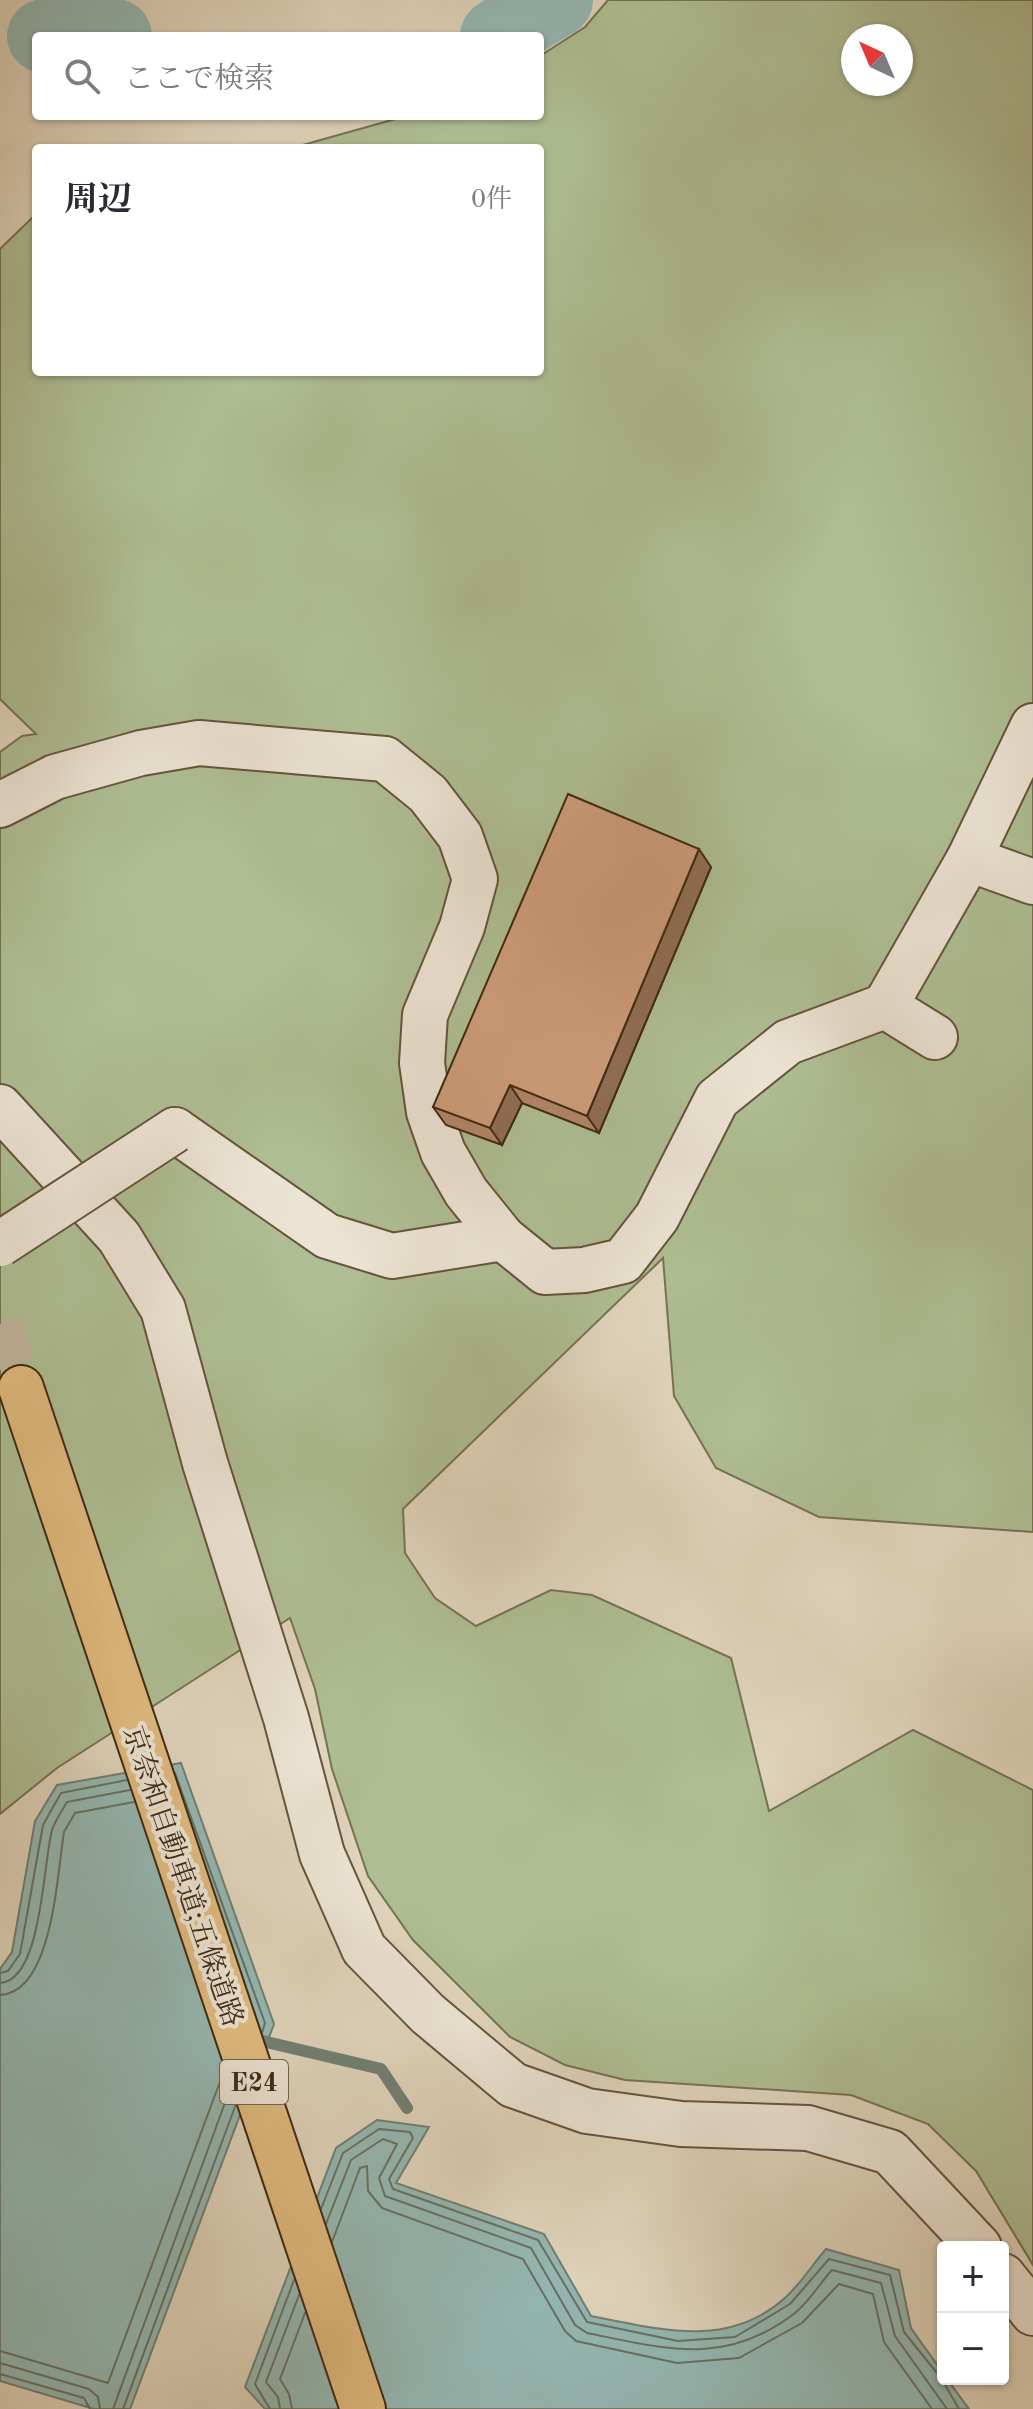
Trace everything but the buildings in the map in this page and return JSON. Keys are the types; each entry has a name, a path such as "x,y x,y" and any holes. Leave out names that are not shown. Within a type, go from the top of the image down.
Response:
{"highway":[{"name":"京奈和自動車道;五條道路","path":"21,1388 363,2409"}],"street":[{"path":"0,805 55,777 141,753 199,743 385,759 428,794 460,836 475,879 462,927 425,1015 422,1063 429,1112 443,1152 466,1192 503,1238 545,1272 584,1270 623,1261 657,1217 717,1099 788,1042 885,1006 1009,865 1033,726"},
{"path":"885,1006 935,1037"},
{"path":"0,1107 119,1237 163,1309 205,1463 286,1718 322,1854 364,1949 428,2014 513,2085 587,2111 681,2124 808,2128 890,2152 973,2241"},
{"path":"0,1244 175,1130 327,1236 392,1256 503,1238"},
{"path":"1009,2283 1033,2313"}],"green space":[{"path":"608,0 1033,0 1033,1532 819,1517 716,1468 674,1396 663,1258 403,1509 405,1553 435,1598 476,1626 551,1590 592,1595 731,1658 769,1811 913,1730 1033,1790 1033,2265 976,2171 928,2124 851,2095 625,2080 565,2065 510,2037 413,1940 368,1876 332,1769 315,1689 290,1618 57,1768 0,1814 0,752 22,736 36,734 0,699 0,249 32,218 32,376 544,376 544,144 306,144 392,120 544,120 544,53 585,27"}],"water":[{"path":"181,1763 274,2024 130,2409 94,2409 0,2381 0,1969 12,1952 35,1821 57,1785"},
{"path":"377,2120 429,2127 396,2183 544,2234 591,2316 667,2330 717,2330 764,2314 791,2292 826,2249 899,2270 911,2328 937,2365 937,2385 951,2385 969,2409 265,2409 245,2387 336,2148"}],"waterway":[{"path":"504,32 556,0"},
{"path":"59,32 82,32"},
{"path":"254,2039 381,2069 407,2108"}],"tunnel":[{"path":"0,1324 21,1388"}]}
